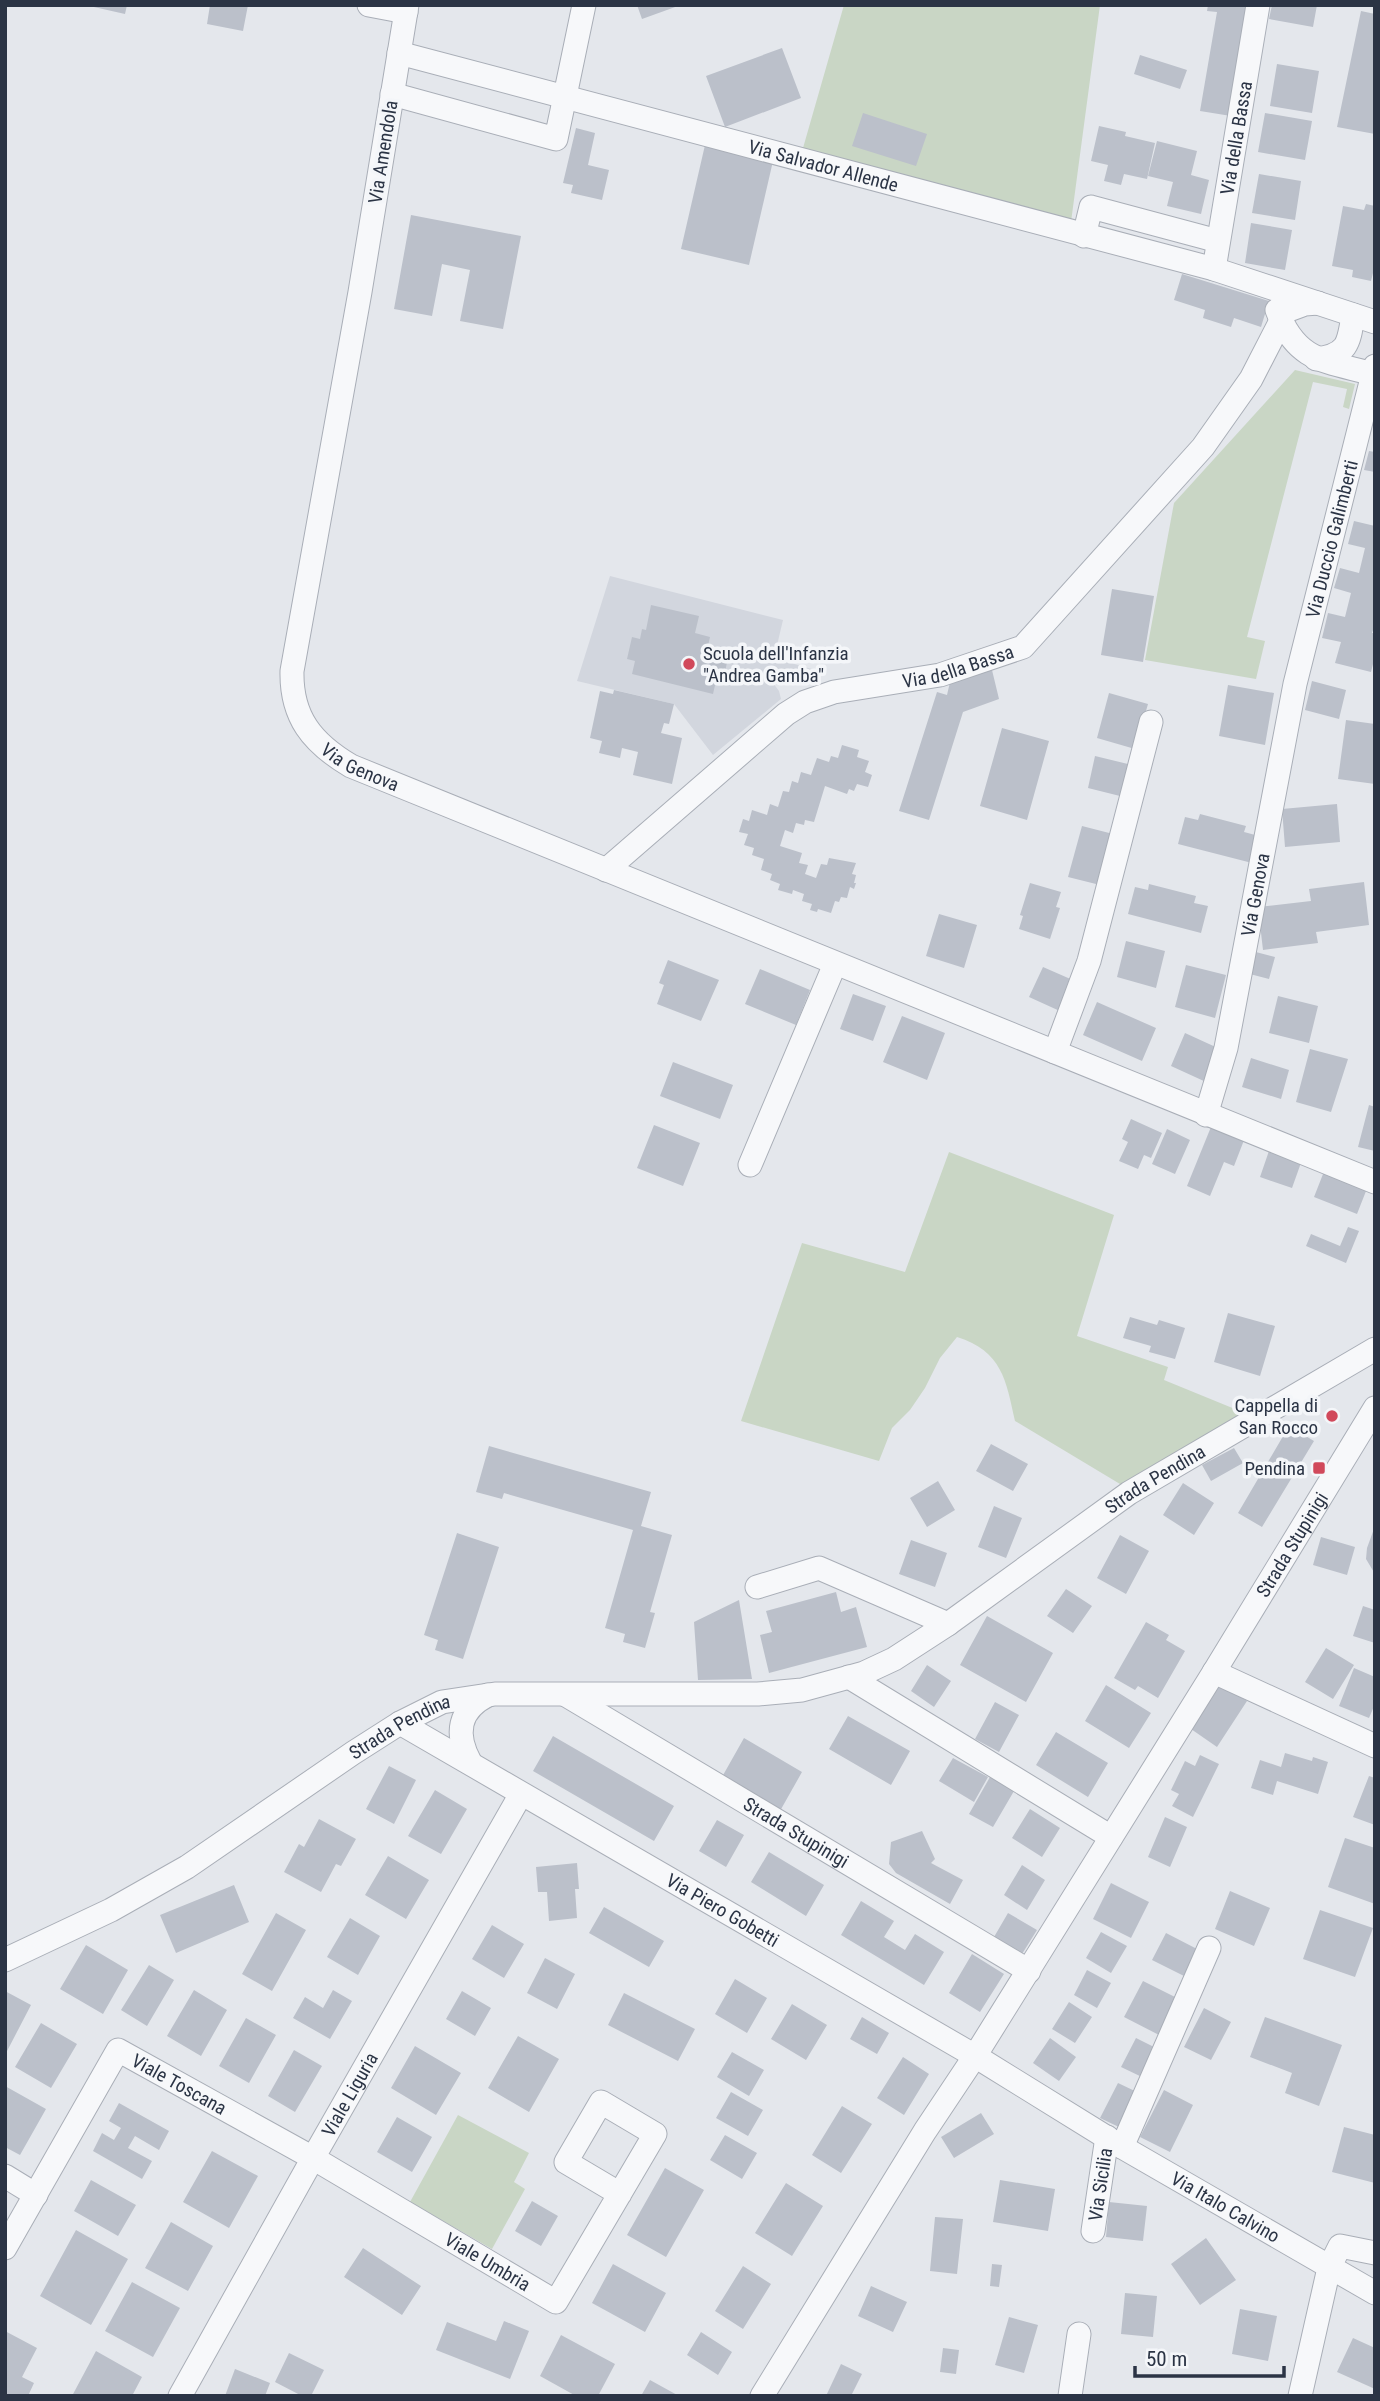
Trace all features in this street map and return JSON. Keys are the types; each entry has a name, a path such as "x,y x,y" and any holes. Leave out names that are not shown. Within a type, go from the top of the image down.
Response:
{"street":[{"name":"Via Amendola","path":"360,292 406,9 369,5"},
{"path":"392,94 556,139 584,5"},
{"name":"Via della Bassa","path":"1214,269 1258,5"},
{"name":"Via Salvador Allende","path":"399,52 1214,269 1364,318"},
{"path":"1079,235 1091,207 1219,241"},
{"path":"1278,290 1276,301 1280,319 1307,353 1374,370"},
{"name":"Via Genova","path":"360,292 293,660 292,690 299,716 318,744 351,766 1375,1182"},
{"path":"1280,319 1286,311 1295,306 1318,303"},
{"name":"Via della Bassa","path":"1251,379 1307,353 1330,357 1346,346 1364,318"},
{"name":"Via della Bassa","path":"606,870 786,714 805,702 834,692 940,675 1023,647 1203,447 1251,379 1280,319"},
{"name":"Via Duccio Galimberti","path":"1299,672 1374,370"},
{"name":"Via Genova","path":"1206,1115 1226,1048 1299,672"},
{"path":"1055,1052 1089,961 1151,722"},
{"path":"750,1165 835,964"},
{"name":"Strada Pendina","path":"5,1960 111,1910 187,1867 400,1723 442,1702 490,1694 758,1694 802,1690 864,1673 894,1659 948,1624 1129,1493 1375,1349"},
{"name":"Strada Stupinigi","path":"762,2396 918,2142 1029,1971 1375,1408"},
{"path":"757,1587 819,1568 948,1624"},
{"path":"1214,1672 1375,1746"},
{"path":"849,1677 1111,1837"},
{"name":"Strada Stupinigi","path":"564,1693 1029,1971"},
{"path":"470,1762 462,1748 462,1723 473,1704 490,1694"},
{"name":"Via Piero Gobetti","path":"400,1723 975,2056"},
{"name":"Viale Liguria","path":"180,2396 521,1794"},
{"path":"1115,2142 1209,1948"},
{"name":"Viale Toscana","path":"5,2248 118,2050 313,2158"},
{"name":"Via Italo Calvino","path":"975,2056 1115,2142 1375,2293"},
{"name":"Via Sicilia","path":"1093,2231 1115,2142"},
{"name":"Viale Umbria","path":"313,2158 556,2302 620,2194"},
{"path":"5,2176 36,2194"},
{"path":"1300,2396 1329,2268 1340,2246 1375,2253"},
{"path":"1070,2396 1079,2334"}],"shaded area":[{"name":"Scuola dell'Infanzia \"Andrea Gamba\"","path":"610,576 783,620 774,658 815,670 800,684 792,682 786,673 773,683 781,699 713,755 674,704 577,681"}],"green space":[{"path":"844,5 1100,5 1071,222 803,148"},
{"path":"1295,370 1355,384 1349,409 1343,407 1347,389 1313,382 1247,637 1265,641 1256,679 1145,660 1174,503"},
{"path":"949,1152 1114,1215 1077,1336 1168,1367 1164,1380 1252,1416 1125,1487 1015,1421 1000,1369 984,1350 957,1337 940,1358 910,1410 892,1428 879,1461 741,1421 802,1243 905,1272"},
{"path":"458,2115 529,2153 514,2182 525,2189 492,2249 410,2202"}],"building":[{"path":"85,5 127,5 125,14"},
{"path":"210,5 248,5 243,31 207,24"},
{"path":"637,5 678,5 678,6 642,19"},
{"path":"1208,5 1249,5 1231,116 1200,111 1217,12 1207,11"},
{"path":"1272,5 1317,5 1313,27 1269,19"},
{"path":"1361,11 1375,14 1375,134 1337,127"},
{"path":"782,48 801,98 725,127 706,76"},
{"path":"1140,55 1187,70 1180,89 1134,74"},
{"path":"1277,64 1319,71 1312,113 1270,106"},
{"path":"863,113 927,134 916,166 852,146"},
{"path":"1265,113 1312,121 1305,160 1258,152"},
{"path":"1099,126 1126,132 1125,136 1155,143 1147,179 1124,174 1121,185 1104,181 1108,165 1091,161"},
{"path":"576,128 595,133 588,165 609,170 602,200 571,193 573,185 563,183"},
{"path":"1157,141 1197,151 1191,175 1209,180 1201,214 1167,206 1173,182 1148,176"},
{"path":"705,145 773,161 749,265 681,249"},
{"path":"1259,174 1301,181 1295,220 1252,213"},
{"path":"1366,204 1375,206 1375,265 1371,281 1352,277 1353,270 1332,266 1343,206 1364,210"},
{"path":"411,215 521,236 503,329 460,321 470,270 442,264 432,316 394,309"},
{"path":"1251,223 1292,230 1285,270 1245,263"},
{"path":"1182,274 1269,301 1261,327 1234,318 1231,327 1203,318 1205,310 1174,300"},
{"path":"1369,451 1375,452 1375,472 1364,470"},
{"path":"1354,521 1375,526 1375,624 1372,633 1375,633 1375,656 1371,672 1335,663 1341,642 1322,638 1328,613 1345,617 1351,593 1334,588 1340,568 1359,573 1365,548 1348,544"},
{"path":"1112,589 1154,596 1143,662 1101,655"},
{"path":"651,605 699,616 695,633 710,637 708,646 723,649 721,660 727,662 723,683 716,681 713,694 632,674 635,661 627,659 632,637 640,639 642,629 646,630"},
{"path":"992,670 999,699 963,712 929,820 899,811 937,692 947,695 950,682"},
{"path":"1312,681 1346,690 1339,719 1305,710"},
{"path":"1228,685 1274,693 1265,745 1219,736"},
{"path":"614,690 674,704 669,724 664,723 661,733 682,738 672,784 633,775 638,752 622,748 620,758 599,753 602,741 590,738 600,691 613,694"},
{"path":"1109,693 1148,704 1135,749 1097,738"},
{"path":"1346,720 1375,724 1375,784 1338,779"},
{"path":"1002,728 1049,741 1027,820 980,806"},
{"path":"842,745 859,750 857,757 869,761 865,772 872,775 868,787 857,784 854,791 849,789 847,794 825,786 814,822 805,820 804,825 796,823 793,833 785,830 780,846 802,853 799,863 808,865 805,874 816,878 821,864 827,865 829,858 856,863 852,874 856,875 856,883 854,889 850,887 847,898 841,897 839,902 835,901 831,913 818,909 817,912 810,910 812,904 802,901 804,894 793,890 792,894 778,890 780,884 770,880 772,874 761,870 764,859 752,855 754,848 744,845 748,834 739,832 743,819 749,821 752,810 767,815 770,804 778,807 783,791 789,792 792,781 798,783 801,772 811,775 817,758 829,762 831,756 838,758"},
{"path":"1095,756 1132,765 1124,797 1088,788"},
{"path":"1337,804 1340,842 1285,847 1282,809"},
{"path":"1200,814 1246,826 1244,832 1259,836 1252,863 1178,844 1185,817 1198,820"},
{"path":"1082,826 1117,835 1104,886 1068,877"},
{"path":"1364,882 1369,925 1316,932 1318,943 1263,950 1258,907 1311,901 1309,889"},
{"path":"1030,883 1061,892 1056,907 1060,908 1050,939 1019,929 1023,916 1020,915"},
{"path":"1149,884 1196,896 1194,903 1208,906 1201,933 1128,914 1135,887 1148,890"},
{"path":"939,914 977,925 964,968 926,956"},
{"path":"1126,941 1165,951 1156,988 1117,977"},
{"path":"1252,951 1275,957 1269,979 1246,973"},
{"path":"668,960 719,980 701,1021 657,1004 664,985 659,983"},
{"path":"1186,965 1226,975 1215,1018 1175,1007"},
{"path":"1043,967 1075,981 1062,1012 1029,997"},
{"path":"760,969 810,990 796,1025 745,1004"},
{"path":"853,994 886,1006 873,1041 840,1029"},
{"path":"1278,996 1318,1006 1309,1043 1269,1033"},
{"path":"1097,1002 1156,1028 1142,1061 1083,1035"},
{"path":"902,1016 945,1033 927,1080 883,1062"},
{"path":"1185,1033 1220,1049 1206,1082 1171,1066"},
{"path":"1310,1049 1348,1059 1331,1112 1296,1102"},
{"path":"1251,1058 1289,1070 1281,1099 1242,1087"},
{"path":"673,1062 733,1085 720,1119 660,1096"},
{"path":"1369,1105 1375,1107 1375,1151 1358,1147"},
{"path":"1131,1119 1162,1133 1151,1158 1144,1155 1138,1169 1119,1161 1128,1142 1122,1139"},
{"path":"1213,1122 1246,1135 1234,1166 1224,1162 1210,1196 1187,1186"},
{"path":"654,1125 700,1143 683,1186 637,1168"},
{"path":"1167,1129 1190,1140 1175,1174 1152,1164"},
{"path":"1270,1148 1302,1160 1292,1188 1260,1177"},
{"path":"1325,1169 1368,1186 1357,1214 1314,1197"},
{"path":"1348,1227 1359,1231 1346,1263 1306,1246 1311,1234 1340,1246"},
{"path":"1228,1313 1275,1326 1260,1376 1214,1362"},
{"path":"1130,1317 1157,1325 1159,1320 1185,1328 1175,1359 1149,1352 1151,1346 1123,1338"},
{"path":"1289,1426 1314,1441 1262,1527 1238,1513"},
{"path":"991,1444 1028,1464 1013,1491 976,1471"},
{"path":"489,1446 651,1492 641,1526 672,1535 650,1612 655,1613 645,1648 623,1642 625,1634 605,1628 633,1530 504,1493 502,1499 476,1492"},
{"path":"1234,1448 1243,1463 1211,1481 1202,1465"},
{"path":"938,1481 955,1510 927,1527 910,1498"},
{"path":"1183,1483 1214,1503 1194,1535 1163,1515"},
{"path":"994,1506 1022,1518 1006,1558 978,1547"},
{"path":"1375,1526 1375,1574 1366,1559"},
{"path":"457,1533 499,1547 463,1659 435,1650 438,1640 424,1635"},
{"path":"1120,1535 1149,1551 1126,1594 1097,1578"},
{"path":"1321,1537 1355,1547 1347,1575 1313,1565"},
{"path":"911,1540 947,1553 935,1587 899,1574"},
{"path":"1066,1589 1092,1606 1073,1633 1047,1616"},
{"path":"836,1592 841,1612 856,1607 867,1647 769,1673 760,1635 772,1632 766,1611"},
{"path":"739,1600 752,1679 698,1680 694,1622"},
{"path":"1363,1606 1375,1610 1375,1643 1353,1636"},
{"path":"987,1616 1053,1653 1026,1702 960,1665"},
{"path":"1146,1622 1169,1635 1166,1640 1185,1651 1158,1698 1138,1686 1135,1690 1114,1678"},
{"path":"1326,1648 1354,1665 1333,1699 1305,1682"},
{"path":"927,1665 951,1681 934,1707 911,1691"},
{"path":"1354,1668 1375,1677 1375,1704 1369,1718 1339,1706"},
{"path":"1220,1683 1247,1701 1217,1747 1191,1729"},
{"path":"1106,1685 1151,1713 1129,1748 1085,1721"},
{"path":"995,1702 1019,1715 999,1752 975,1739"},
{"path":"848,1716 910,1751 891,1785 829,1749"},
{"path":"1056,1732 1108,1763 1088,1797 1036,1765"},
{"path":"553,1736 674,1806 654,1841 533,1771"},
{"path":"744,1738 802,1772 780,1811 722,1777"},
{"path":"1285,1753 1312,1761 1313,1757 1328,1762 1318,1794 1277,1781 1273,1795 1251,1788 1260,1760 1281,1767"},
{"path":"1200,1755 1219,1764 1193,1817 1172,1806 1179,1794 1171,1790 1185,1761 1195,1766"},
{"path":"953,1758 988,1777 974,1802 939,1781"},
{"path":"389,1766 416,1780 394,1824 366,1809"},
{"path":"1369,1776 1375,1778 1375,1825 1353,1817"},
{"path":"990,1777 1014,1791 993,1827 969,1814"},
{"path":"435,1790 467,1809 441,1854 408,1836"},
{"path":"1030,1809 1060,1828 1042,1857 1012,1838"},
{"path":"1165,1817 1187,1827 1170,1867 1148,1857"},
{"path":"319,1819 356,1839 341,1866 336,1864 321,1892 284,1872 299,1844 304,1847"},
{"path":"717,1820 744,1835 726,1867 699,1851"},
{"path":"922,1831 935,1859 931,1863 963,1880 950,1904 896,1873 889,1864 891,1842"},
{"path":"1345,1838 1375,1848 1375,1904 1328,1887"},
{"path":"769,1852 824,1885 806,1916 751,1882"},
{"path":"388,1856 429,1880 406,1919 365,1895"},
{"path":"577,1863 577,1918 549,1921 547,1892 538,1892 536,1867"},
{"path":"1022,1865 1045,1880 1027,1910 1004,1895"},
{"path":"1111,1883 1149,1902 1131,1938 1093,1919"},
{"path":"234,1885 249,1922 176,1953 160,1915"},
{"path":"1230,1891 1270,1908 1254,1946 1215,1929"},
{"path":"861,1901 894,1921 884,1937 905,1950 915,1934 944,1952 924,1985 841,1935"},
{"path":"604,1907 664,1941 649,1967 589,1933"},
{"path":"1320,1910 1373,1928 1355,1977 1303,1959"},
{"path":"276,1913 306,1930 272,1991 242,1974"},
{"path":"1008,1913 1037,1930 1022,1954 994,1937"},
{"path":"350,1918 380,1936 358,1975 327,1957"},
{"path":"492,1925 524,1944 504,1978 472,1959"},
{"path":"1101,1932 1127,1946 1111,1973 1086,1958"},
{"path":"1166,1933 1197,1949 1184,1976 1152,1960"},
{"path":"86,1945 128,1970 103,2014 60,1989"},
{"path":"972,1954 1004,1974 980,2012 949,1993"},
{"path":"545,1958 575,1974 557,2009 527,1993"},
{"path":"149,1965 174,1980 147,2026 121,2010"},
{"path":"1087,1970 1111,1983 1097,2008 1074,1995"},
{"path":"735,1979 767,1998 747,2033 715,2014"},
{"path":"1143,1981 1179,1999 1161,2036 1124,2017"},
{"path":"194,1990 227,2010 201,2056 167,2036"},
{"path":"333,1990 352,2001 330,2039 293,2018 305,1997 323,2008"},
{"path":"5,1991 31,2005 5,2055"},
{"path":"462,1991 491,2008 475,2036 446,2019"},
{"path":"624,1993 695,2029 678,2061 608,2025"},
{"path":"1069,2002 1092,2017 1075,2043 1052,2029"},
{"path":"792,2004 827,2025 806,2060 771,2039"},
{"path":"1204,2008 1231,2022 1211,2060 1184,2047"},
{"path":"862,2017 889,2033 877,2054 850,2039"},
{"path":"1265,2017 1342,2045 1319,2106 1285,2093 1292,2073 1250,2057"},
{"path":"246,2018 276,2035 249,2083 219,2066"},
{"path":"41,2023 77,2044 51,2088 15,2067"},
{"path":"518,2036 559,2059 529,2112 488,2088"},
{"path":"1050,2038 1076,2057 1059,2081 1033,2063"},
{"path":"1136,2038 1158,2049 1144,2078 1121,2067"},
{"path":"415,2046 461,2073 436,2115 391,2088"},
{"path":"294,2050 322,2066 295,2112 268,2096"},
{"path":"732,2052 764,2070 749,2096 717,2077"},
{"path":"903,2057 929,2074 904,2115 877,2098"},
{"path":"1118,2083 1139,2093 1121,2128 1100,2118"},
{"path":"5,2086 46,2109 20,2155 5,2147"},
{"path":"1164,2090 1193,2105 1170,2152 1140,2137"},
{"path":"731,2092 763,2110 748,2136 716,2118"},
{"path":"119,2103 169,2131 159,2150 135,2136 128,2148 152,2161 142,2179 93,2151 102,2133 114,2140 121,2128 109,2121"},
{"path":"842,2106 872,2124 841,2173 812,2155"},
{"path":"981,2113 994,2134 954,2158 941,2137"},
{"path":"397,2117 432,2137 412,2172 377,2152"},
{"path":"1344,2127 1375,2135 1375,2183 1332,2172"},
{"path":"725,2135 757,2153 742,2179 710,2160"},
{"path":"212,2151 258,2176 229,2228 183,2202"},
{"path":"665,2168 704,2190 666,2257 627,2235"},
{"path":"91,2180 136,2205 118,2236 74,2211"},
{"path":"1000,2180 1055,2189 1048,2231 993,2222"},
{"path":"786,2183 823,2206 792,2256 755,2233"},
{"path":"532,2201 558,2216 541,2246 515,2231"},
{"path":"1109,2202 1147,2206 1143,2241 1106,2237"},
{"path":"935,2217 963,2219 957,2274 930,2271"},
{"path":"171,2222 213,2246 188,2291 145,2268"},
{"path":"76,2230 128,2259 91,2325 40,2296"},
{"path":"1206,2238 1236,2280 1200,2305 1171,2264"},
{"path":"363,2248 421,2286 402,2315 344,2277"},
{"path":"613,2264 666,2293 645,2332 592,2303"},
{"path":"992,2264 1002,2265 999,2287 990,2286"},
{"path":"743,2266 771,2284 743,2329 715,2311"},
{"path":"132,2282 180,2308 153,2357 105,2331"},
{"path":"871,2286 907,2302 893,2332 858,2316"},
{"path":"1125,2293 1157,2296 1153,2337 1121,2334"},
{"path":"1240,2309 1277,2316 1268,2361 1232,2354"},
{"path":"1009,2317 1038,2325 1024,2373 995,2365"},
{"path":"504,2321 529,2331 510,2379 436,2350 447,2322 496,2341"},
{"path":"5,2331 37,2348 22,2377 34,2383 28,2396 5,2396"},
{"path":"701,2332 732,2352 718,2375 687,2355"},
{"path":"561,2335 615,2364 598,2396 576,2396 540,2376"},
{"path":"1353,2338 1375,2348 1375,2389 1337,2372"},
{"path":"943,2348 959,2350 956,2374 940,2372"},
{"path":"96,2351 142,2377 132,2396 72,2396"},
{"path":"289,2353 324,2370 311,2396 302,2396 275,2382"},
{"path":"841,2364 862,2374 851,2396 826,2396"},
{"path":"235,2369 270,2383 265,2396 225,2396"},
{"path":"650,2380 679,2396 641,2396"}],"place":[{"name":"Scuola dell'Infanzia \"Andrea Gamba\"","path":"689,664"},
{"name":"Cappella di San Rocco","path":"1332,1416"},
{"name":"Pendina","path":"1319,1468"}]}
